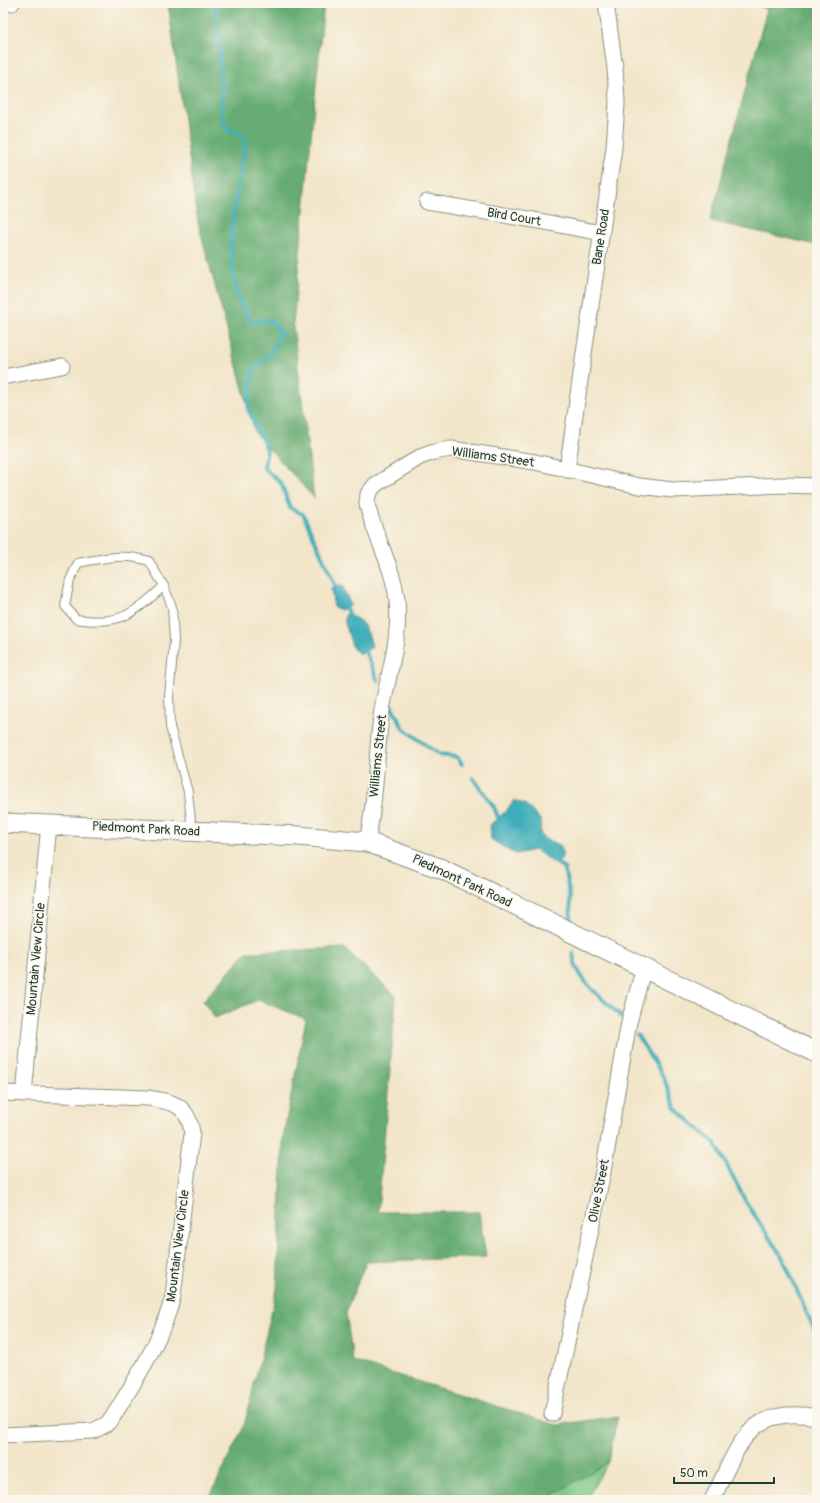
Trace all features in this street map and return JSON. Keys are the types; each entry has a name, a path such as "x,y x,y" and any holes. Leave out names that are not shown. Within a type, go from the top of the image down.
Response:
{"street":[{"path":"3,4 12,3"},
{"name":"Bane Road","path":"566,470 614,148 617,103 615,68 606,3"},
{"name":"Bird Court","path":"428,202 601,233"},
{"path":"3,376 62,366"},
{"name":"Williams Street","path":"367,842 372,822 382,715 396,649 398,628 394,583 367,504 371,489 420,457 434,452 451,449 528,461 639,486 673,490 783,485 817,486"},
{"name":"Piedmont Park Road","path":"3,823 298,836 367,842 442,869 817,1053"},
{"name":"Mountain View Circle","path":"24,1094 49,824"},
{"name":"Olive Street","path":"552,1414 603,1172 629,1022 644,967"},
{"name":"Mountain View Circle","path":"3,1093 148,1098 170,1102 177,1104 185,1113 192,1133 173,1296 168,1315 148,1357 111,1420 105,1426 93,1431 3,1435"},
{"path":"712,1500 736,1453 745,1438 755,1426 771,1417 787,1414 817,1417"}],"lane":[{"path":"164,586 138,609 120,619 93,621 76,619 65,606 70,580 78,563 109,557 133,557 149,561 164,586 172,607 174,641 169,697 170,727 188,792 192,831"}],"green space":[{"path":"168,3 324,3 293,325 314,498 255,433 198,223"},
{"path":"751,3 817,3 815,47 817,50 817,245 710,221 767,9"},
{"path":"344,948 396,996 378,1212 479,1212 486,1257 366,1262 346,1312 353,1361 557,1425 618,1416 608,1462 544,1500 208,1500 244,1426 277,1289 283,1137 306,1019 258,1000 215,1018 203,1001 246,952"},
{"path":"608,1462 586,1500 544,1500"}],"water":[{"path":"342,585 351,605 341,610 334,607 331,589"},
{"path":"345,615 361,622 367,630 372,647 360,654 353,649 345,623"},
{"path":"514,800 526,805 541,820 540,830 544,838 560,845 562,855 559,861 557,862 543,853 534,850 517,854 509,851 491,839 490,825 506,811"}],"waterway":[{"path":"215,3 219,36 223,122 228,130 240,133 246,140 235,199 231,239 234,279 240,301 252,323 269,319 281,333 270,354 253,369 248,409 267,450 264,468 281,483 290,508 303,514 338,591"},
{"path":"344,603 351,621"},
{"path":"363,647 378,681"},
{"path":"391,705 403,728 439,755 457,757 462,764"},
{"path":"473,778 494,807 500,822"},
{"path":"538,850 564,868 570,897 571,923"},
{"path":"573,953 575,963 584,980 599,997 622,1017"},
{"path":"637,1035 663,1076 676,1109 715,1143 746,1202 784,1260 817,1337"}]}
